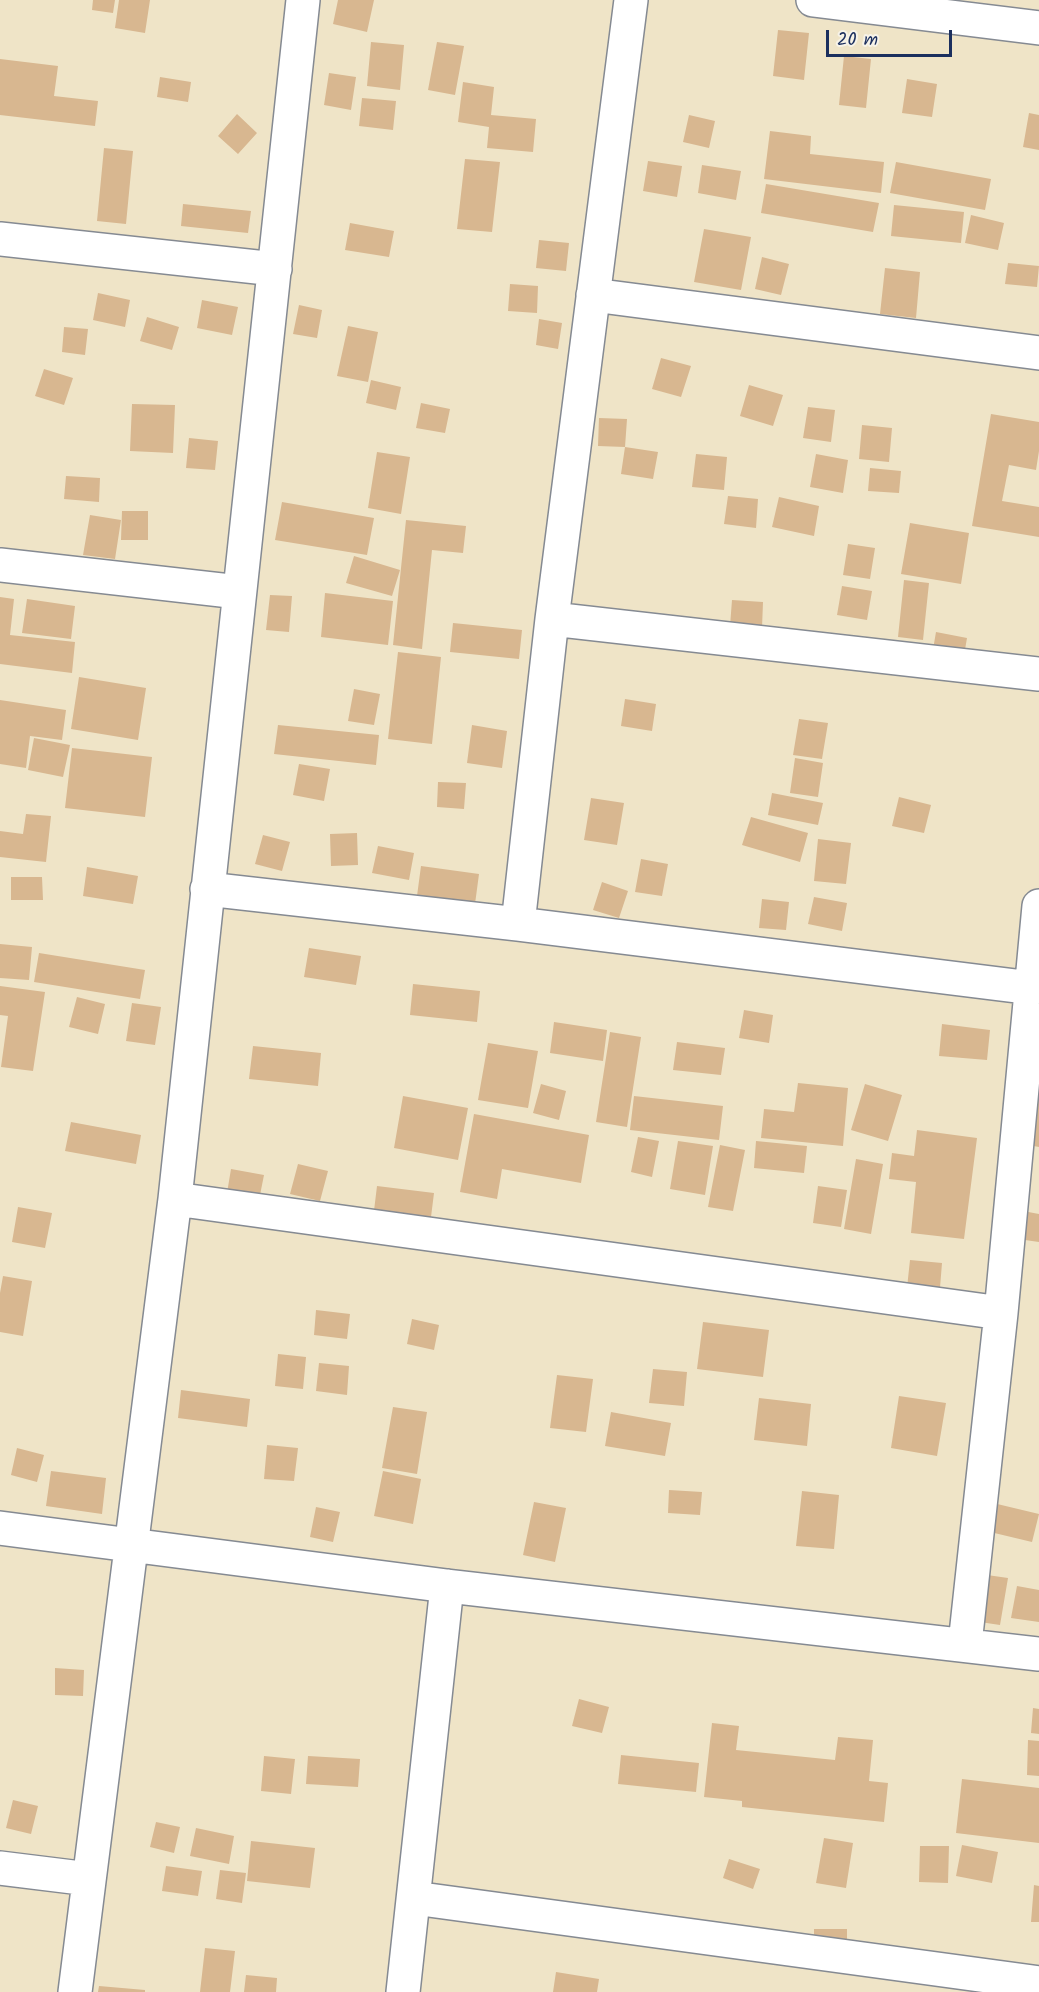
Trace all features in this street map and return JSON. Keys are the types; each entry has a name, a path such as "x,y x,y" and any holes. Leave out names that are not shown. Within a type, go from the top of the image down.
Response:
{"street":[{"path":"75,1992 175,1200 303,0"},
{"path":"518,924 552,620 631,0"},
{"path":"813,0 1039,28"},
{"path":"0,239 275,269"},
{"path":"593,295 1039,353"},
{"path":"0,565 239,592"},
{"path":"552,620 1039,674"},
{"path":"207,889 518,924 1032,988"},
{"path":"965,1644 1001,1313 1039,906"},
{"path":"175,1200 1001,1313"},
{"path":"0,1528 447,1586 1039,1654"},
{"path":"403,1992 447,1586"},
{"path":"0,1868 89,1879"},
{"path":"414,1899 1039,1983"}],"building":[{"path":"93,0 115,0 113,13 92,10"},
{"path":"119,0 150,0 145,33 115,28"},
{"path":"338,0 374,0 367,32 333,24"},
{"path":"778,30 809,33 804,80 773,76"},
{"path":"371,42 404,45 400,90 367,86"},
{"path":"437,42 464,46 455,95 428,90"},
{"path":"844,56 871,59 866,108 839,105"},
{"path":"0,59 58,66 54,96 98,101 95,126 0,115"},
{"path":"329,73 356,77 351,110 324,105"},
{"path":"160,77 191,82 188,102 157,97"},
{"path":"907,79 937,84 932,117 902,113"},
{"path":"463,82 494,87 491,115 536,119 533,152 487,148 489,127 458,122"},
{"path":"362,98 396,101 393,130 359,126"},
{"path":"1029,113 1039,115 1039,150 1023,147"},
{"path":"237,114 257,133 238,154 218,136"},
{"path":"689,115 715,121 709,148 683,142"},
{"path":"770,131 811,136 810,154 884,162 881,193 764,179"},
{"path":"104,148 133,151 126,224 97,221"},
{"path":"465,159 500,162 492,232 457,229"},
{"path":"648,161 682,166 677,197 643,191"},
{"path":"896,162 991,179 985,210 890,193"},
{"path":"702,165 741,171 736,200 698,193"},
{"path":"766,184 879,203 873,232 761,213"},
{"path":"183,204 251,211 248,233 181,226"},
{"path":"894,205 964,212 961,243 891,236"},
{"path":"971,215 1004,223 998,250 965,243"},
{"path":"350,223 394,231 389,257 345,250"},
{"path":"704,229 751,237 741,290 694,282"},
{"path":"539,240 569,243 566,271 536,268"},
{"path":"762,257 789,264 781,295 755,289"},
{"path":"1008,263 1039,266 1037,287 1005,284"},
{"path":"885,268 920,272 916,318 880,314"},
{"path":"510,284 538,286 537,313 508,311"},
{"path":"98,293 130,300 125,327 93,320"},
{"path":"202,300 238,307 232,335 197,328"},
{"path":"299,305 322,310 317,338 293,334"},
{"path":"147,317 179,327 172,350 140,341"},
{"path":"539,319 562,323 558,349 536,345"},
{"path":"348,326 378,332 368,382 337,376"},
{"path":"64,327 88,329 85,355 62,352"},
{"path":"661,358 691,366 681,397 652,389"},
{"path":"44,369 73,378 64,405 35,396"},
{"path":"371,380 401,387 396,410 366,403"},
{"path":"749,385 783,395 773,426 740,416"},
{"path":"421,403 450,409 445,433 416,428"},
{"path":"132,404 175,405 173,453 130,451"},
{"path":"808,407 835,410 831,442 803,438"},
{"path":"991,414 1039,422 1039,451 1036,470 1009,465 1002,501 1039,507 1039,537 972,526"},
{"path":"599,418 627,419 625,447 598,446"},
{"path":"862,425 892,428 889,462 859,459"},
{"path":"189,438 218,441 215,470 186,468"},
{"path":"625,447 658,452 653,479 621,474"},
{"path":"377,452 410,457 401,514 368,508"},
{"path":"696,454 727,457 724,490 692,487"},
{"path":"816,454 848,460 843,493 810,487"},
{"path":"870,468 901,471 899,493 868,491"},
{"path":"66,476 100,478 99,502 64,499"},
{"path":"728,496 758,499 756,528 724,524"},
{"path":"779,497 819,506 814,536 772,527"},
{"path":"282,502 374,518 367,555 275,540"},
{"path":"122,511 148,511 148,540 121,540"},
{"path":"90,515 121,520 115,559 83,555"},
{"path":"406,520 466,526 463,553 432,550 422,649 393,645"},
{"path":"910,523 969,533 961,584 901,574"},
{"path":"848,544 875,548 870,579 843,575"},
{"path":"354,556 400,570 392,596 346,583"},
{"path":"904,580 929,583 923,640 898,637"},
{"path":"842,586 872,591 867,620 837,615"},
{"path":"325,593 393,601 388,645 321,637"},
{"path":"270,595 292,596 289,632 266,630"},
{"path":"0,597 14,599 10,635 75,642 72,673 0,664"},
{"path":"27,599 75,606 71,639 22,633"},
{"path":"732,600 763,602 762,628 730,626"},
{"path":"453,623 522,630 519,659 450,652"},
{"path":"936,632 967,638 962,667 931,661"},
{"path":"398,652 441,657 432,744 388,739"},
{"path":"79,677 146,688 138,740 71,729"},
{"path":"354,689 380,694 374,725 348,721"},
{"path":"625,699 656,704 652,731 621,726"},
{"path":"0,700 66,710 62,740 30,736 26,768 0,764"},
{"path":"799,719 828,723 822,759 793,755"},
{"path":"278,725 379,735 376,765 274,754"},
{"path":"472,725 507,731 502,768 467,763"},
{"path":"34,738 70,745 63,777 28,770"},
{"path":"72,748 152,757 145,817 65,808"},
{"path":"795,758 823,763 818,797 790,793"},
{"path":"299,764 330,769 324,801 293,795"},
{"path":"438,782 466,783 464,809 437,807"},
{"path":"772,793 823,803 818,825 768,815"},
{"path":"899,797 931,805 924,833 892,826"},
{"path":"591,798 624,803 617,845 584,840"},
{"path":"26,814 51,816 46,862 0,857 0,831 23,834"},
{"path":"751,817 808,833 800,862 742,845"},
{"path":"357,833 358,865 331,866 330,834"},
{"path":"263,835 290,842 282,871 255,864"},
{"path":"818,839 851,843 846,884 814,881"},
{"path":"378,846 414,853 409,880 372,873"},
{"path":"641,859 668,864 662,896 635,892"},
{"path":"421,866 479,874 475,904 417,896"},
{"path":"87,867 138,876 133,904 83,896"},
{"path":"11,877 42,877 43,900 11,900"},
{"path":"602,882 628,891 619,918 593,910"},
{"path":"814,897 847,903 842,931 808,924"},
{"path":"762,899 789,902 786,930 759,928"},
{"path":"0,944 32,947 29,980 0,978"},
{"path":"309,948 361,956 356,985 304,977"},
{"path":"39,953 145,970 140,999 34,982"},
{"path":"413,984 480,991 477,1022 410,1015"},
{"path":"0,986 45,992 33,1071 1,1067 8,1016 0,1015"},
{"path":"77,997 105,1004 98,1034 69,1027"},
{"path":"132,1003 161,1007 155,1045 126,1041"},
{"path":"744,1010 773,1015 769,1043 739,1038"},
{"path":"554,1022 607,1030 603,1061 550,1053"},
{"path":"942,1024 990,1030 987,1060 939,1056"},
{"path":"610,1032 641,1037 627,1127 596,1122"},
{"path":"677,1042 725,1048 721,1075 673,1070"},
{"path":"488,1043 538,1051 528,1108 478,1100"},
{"path":"253,1046 321,1053 318,1086 249,1079"},
{"path":"1039,1071 1039,1147 1028,1145"},
{"path":"798,1083 848,1088 843,1146 761,1138 764,1109 794,1112"},
{"path":"541,1084 566,1091 559,1120 533,1113"},
{"path":"865,1084 902,1095 888,1141 851,1130"},
{"path":"403,1096 468,1108 458,1160 394,1148"},
{"path":"634,1096 723,1106 719,1140 630,1130"},
{"path":"474,1114 589,1135 581,1183 502,1169 497,1199 460,1192"},
{"path":"71,1122 141,1135 136,1164 65,1151"},
{"path":"917,1130 977,1138 964,1239 911,1233 916,1182 889,1179 892,1153 914,1156"},
{"path":"638,1137 659,1141 652,1177 631,1172"},
{"path":"678,1141 713,1146 705,1195 670,1189"},
{"path":"756,1141 807,1146 804,1173 754,1168"},
{"path":"720,1145 745,1150 733,1211 708,1207"},
{"path":"856,1159 883,1164 871,1234 844,1229"},
{"path":"298,1164 328,1171 320,1201 290,1194"},
{"path":"231,1169 264,1175 258,1205 226,1199"},
{"path":"377,1186 434,1193 430,1225 373,1219"},
{"path":"818,1186 847,1190 841,1227 813,1223"},
{"path":"18,1207 52,1213 45,1248 12,1242"},
{"path":"1023,1211 1039,1214 1039,1242 1018,1239"},
{"path":"910,1260 942,1263 939,1300 906,1297"},
{"path":"3,1276 32,1281 23,1336 0,1332 0,1293"},
{"path":"316,1310 350,1314 347,1339 314,1335"},
{"path":"412,1319 439,1325 434,1350 407,1344"},
{"path":"703,1322 769,1330 763,1377 697,1369"},
{"path":"278,1354 306,1357 303,1389 275,1386"},
{"path":"319,1363 349,1366 347,1395 316,1391"},
{"path":"653,1369 687,1372 684,1406 649,1403"},
{"path":"557,1375 593,1379 586,1432 550,1428"},
{"path":"181,1390 250,1399 247,1427 178,1418"},
{"path":"899,1396 946,1403 937,1456 891,1448"},
{"path":"759,1398 811,1404 807,1446 754,1440"},
{"path":"393,1407 427,1412 417,1474 382,1468"},
{"path":"611,1412 671,1423 665,1456 605,1446"},
{"path":"267,1445 298,1448 294,1481 264,1479"},
{"path":"17,1448 44,1455 37,1482 11,1475"},
{"path":"51,1471 106,1478 102,1514 46,1506"},
{"path":"383,1471 421,1479 413,1524 374,1516"},
{"path":"669,1490 702,1492 700,1515 668,1513"},
{"path":"802,1491 839,1495 834,1549 796,1546"},
{"path":"534,1502 566,1508 555,1562 523,1555"},
{"path":"993,1503 1039,1514 1032,1542 986,1531"},
{"path":"316,1507 340,1512 333,1542 310,1537"},
{"path":"987,1575 1008,1578 1000,1625 980,1622"},
{"path":"1017,1586 1039,1590 1039,1622 1011,1618"},
{"path":"55,1668 84,1670 83,1696 55,1695"},
{"path":"579,1699 609,1707 602,1733 572,1726"},
{"path":"1033,1708 1039,1709 1039,1734 1031,1733"},
{"path":"712,1723 739,1726 736,1750 835,1760 838,1737 873,1740 869,1781 888,1783 884,1822 742,1807 742,1801 704,1797"},
{"path":"1028,1740 1039,1741 1039,1776 1027,1775"},
{"path":"621,1755 699,1763 696,1792 618,1784"},
{"path":"264,1756 295,1759 291,1794 261,1791"},
{"path":"308,1756 360,1759 358,1787 306,1784"},
{"path":"962,1779 1039,1788 1039,1843 956,1833"},
{"path":"13,1800 38,1806 31,1834 6,1828"},
{"path":"156,1822 180,1827 174,1853 150,1847"},
{"path":"196,1828 234,1836 229,1864 190,1856"},
{"path":"824,1838 853,1843 846,1888 816,1883"},
{"path":"251,1841 315,1848 310,1888 247,1881"},
{"path":"962,1845 998,1852 992,1883 956,1876"},
{"path":"920,1846 949,1846 948,1883 919,1882"},
{"path":"729,1859 760,1869 753,1889 723,1878"},
{"path":"166,1866 202,1871 198,1896 162,1891"},
{"path":"220,1870 246,1873 242,1903 216,1899"},
{"path":"1034,1885 1039,1886 1039,1922 1031,1922"},
{"path":"814,1929 847,1929 847,1957 814,1958"},
{"path":"205,1948 235,1951 230,1992 200,1992"},
{"path":"556,1972 599,1979 597,1992 553,1992"},
{"path":"246,1975 277,1978 276,1992 244,1992"},
{"path":"99,1986 145,1990 145,1992 98,1992"}]}
